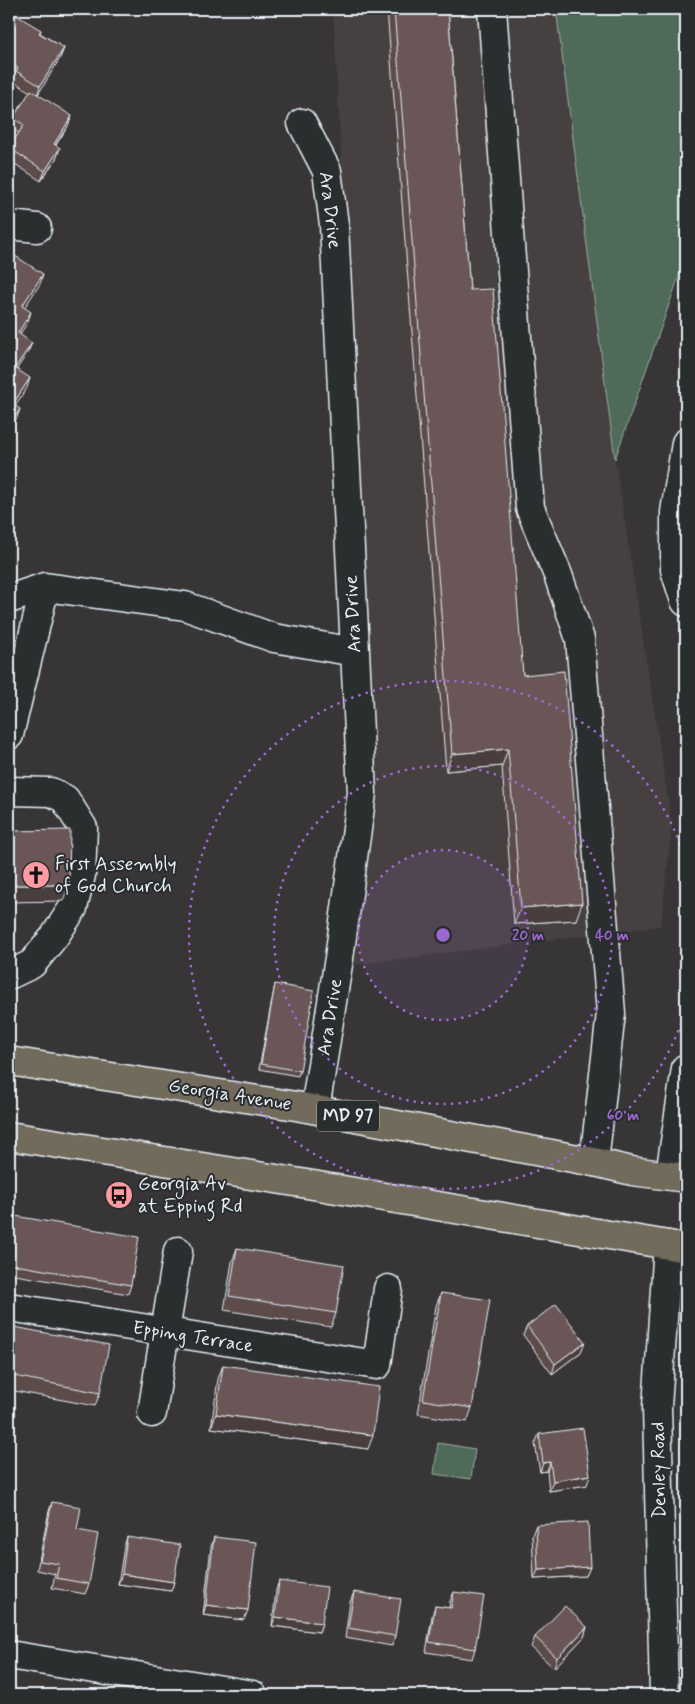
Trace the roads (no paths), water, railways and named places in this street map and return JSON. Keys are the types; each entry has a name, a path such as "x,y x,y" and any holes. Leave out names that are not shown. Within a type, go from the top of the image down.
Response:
{"main road":[{"name":"Georgia Avenue","path":"9,1060 315,1109 594,1162 632,1171 678,1176"},
{"path":"9,1136 301,1183 677,1247"}],"street":[{"path":"492,9 530,508 558,575 580,639 581,649 611,1013 594,1162"},
{"name":"Ara Drive","path":"302,123 328,171 334,225 362,793 339,958 315,1109"},
{"path":"9,225 37,228"},
{"path":"686,443 675,512 675,570 686,602"},
{"path":"9,735 45,587"},
{"path":"9,599 45,587 185,606 274,638 355,652"},
{"path":"9,791 51,792 65,799 83,828 81,875 73,908 54,937 32,964 9,975"},
{"path":"678,1176 686,1068"},
{"name":"Denley Road","path":"664,1695 657,1406 677,1247"},
{"path":"152,1413 178,1251"},
{"name":"Epping Terrace","path":"9,1307 377,1365 388,1289"},
{"path":"9,1655 253,1695"}],"place":[{"name":"First Assembly of God Church","path":"36,875"},
{"name":"Georgia Av at Epping Rd","path":"119,1195"}]}
